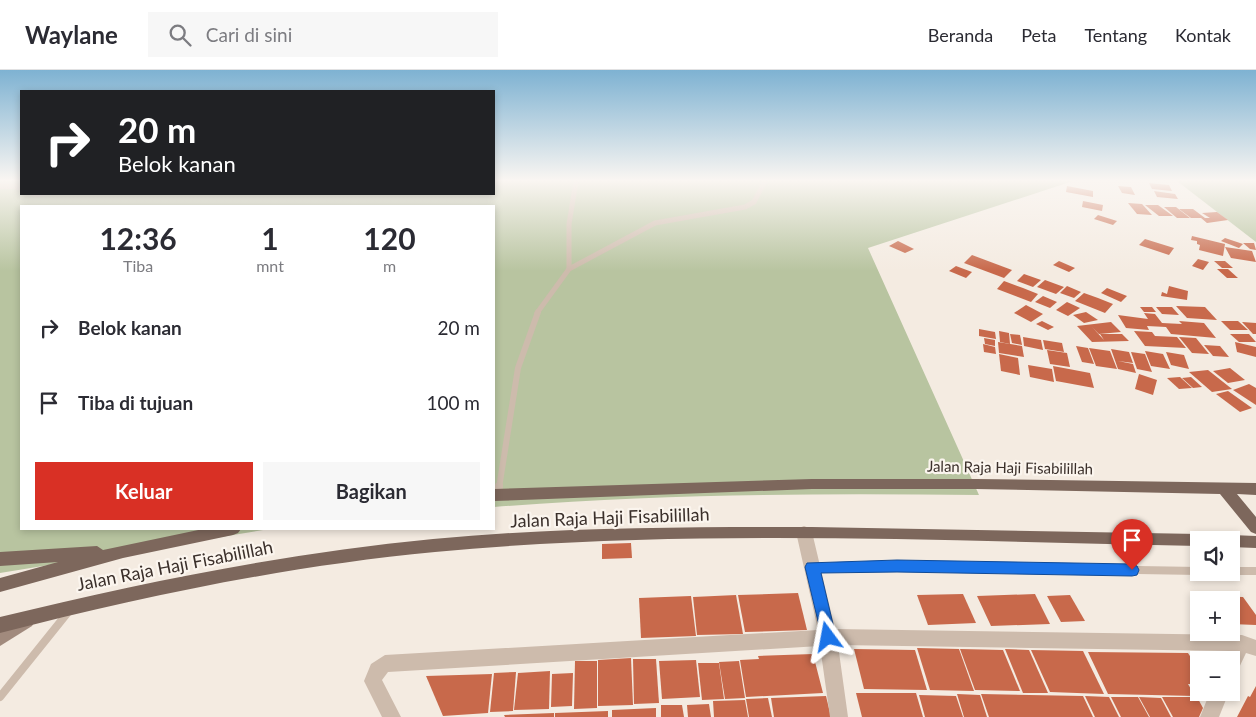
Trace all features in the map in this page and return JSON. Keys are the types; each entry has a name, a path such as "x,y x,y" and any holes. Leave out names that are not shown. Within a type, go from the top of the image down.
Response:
{"main road":[{"name":"Jalan Raja Haji Fisabilillah","path":"496,494 812,484 976,484 1225,490 1256,489"},
{"path":"1225,490 1256,528"},
{"name":"Jalan Raja Haji Fisabilillah","path":"0,585 123,551 228,530"},
{"name":"Jalan Raja Haji Fisabilillah","path":"0,625 73,606 312,560 402,550 578,536 804,532 1190,540"},
{"path":"1240,541 1256,542"},
{"path":"0,559 123,551"}],"street":[{"path":"804,532 828,637 839,717"},
{"path":"0,638 32,616"},
{"path":"392,717 373,681 377,670 385,664 828,637 1249,646"},
{"path":"1240,656 1249,646"},
{"path":"1208,717 1216,701"}],"lane":[{"path":"569,269 568,224 570,211"},
{"path":"496,494 518,368 537,313 569,269 655,223 726,211"},
{"path":"812,567 897,566 1190,570"},
{"path":"1240,571 1256,571"},
{"path":"0,697 73,606"}],"green space":[{"path":"0,211 20,211 20,530 263,530 0,573"},
{"path":"495,211 981,211 868,248 979,495 736,495 495,507"},
{"path":"1216,211 1256,211 1256,242"}],"building":[{"path":"1135,211 1149,211 1152,215 1137,214"},
{"path":"1153,211 1166,211 1173,216 1159,216"},
{"path":"1169,211 1181,211 1190,218 1177,218"},
{"path":"1182,211 1196,211 1205,218 1191,218"},
{"path":"1217,212 1228,220 1207,223 1201,218 1210,218 1202,213"},
{"path":"1098,215 1117,221 1113,225 1094,219"},
{"path":"1192,236 1225,244 1223,256 1199,250 1200,245 1197,244 1197,241 1191,240"},
{"path":"1225,238 1243,244 1239,248 1221,241"},
{"path":"1145,239 1174,248 1169,255 1139,245"},
{"path":"898,241 914,249 905,253 889,246"},
{"path":"1243,243 1254,243 1256,250 1250,249"},
{"path":"1225,247 1252,251 1256,262 1231,258"},
{"path":"972,255 1012,270 1004,278 964,263"},
{"path":"1198,259 1209,262 1203,270 1192,266"},
{"path":"1059,261 1075,268 1069,272 1053,265"},
{"path":"1214,261 1225,261 1233,268 1222,268"},
{"path":"956,266 972,272 966,278 949,271"},
{"path":"1217,269 1228,269 1238,278 1227,278"},
{"path":"1024,274 1041,280 1033,287 1017,281"},
{"path":"1045,280 1064,287 1056,294 1037,287"},
{"path":"1004,281 1038,294 1031,302 997,289"},
{"path":"1067,286 1081,292 1074,298 1060,293"},
{"path":"1169,286 1188,291 1187,300 1161,296 1162,292 1167,294"},
{"path":"1107,288 1127,296 1121,302 1101,293"},
{"path":"1084,293 1113,304 1105,313 1075,301"},
{"path":"1043,296 1057,302 1050,308 1035,302"},
{"path":"1067,302 1080,308 1068,316 1056,310"},
{"path":"1026,305 1043,314 1031,322 1014,313"},
{"path":"1176,306 1205,307 1217,320 1187,318"},
{"path":"1140,307 1152,307 1156,312 1144,312"},
{"path":"1156,307 1172,307 1179,315 1162,314"},
{"path":"1086,312 1098,320 1084,323 1073,315"},
{"path":"1144,313 1155,314 1162,323 1182,324 1179,321 1204,323 1216,338 1171,334 1166,327 1147,326 1149,330 1126,328 1118,315 1148,319"},
{"path":"1042,321 1054,327 1048,330 1036,324"},
{"path":"1221,321 1238,321 1248,330 1230,330"},
{"path":"1111,322 1121,332 1099,334 1092,327 1104,340 1100,334 1122,334 1129,341 1092,342 1077,326"},
{"path":"1242,322 1256,323 1256,334 1253,334"},
{"path":"979,329 995,332 996,339 979,336"},
{"path":"999,331 1009,333 1010,344 1000,342"},
{"path":"1134,331 1152,332 1155,336 1177,337 1186,348 1145,346"},
{"path":"1010,334 1020,335 1022,345 1012,343"},
{"path":"1230,334 1249,334 1256,342 1239,342"},
{"path":"1023,337 1041,340 1043,350 1024,346"},
{"path":"1179,337 1196,338 1209,354 1192,353"},
{"path":"984,338 995,340 995,346 985,344"},
{"path":"1043,340 1062,343 1064,352 1045,349"},
{"path":"998,342 1022,346 1024,357 999,353"},
{"path":"1235,342 1256,347 1256,357 1237,352"},
{"path":"983,344 995,347 996,354 984,352"},
{"path":"1204,345 1220,346 1229,357 1213,356"},
{"path":"1076,346 1088,348 1094,364 1082,362"},
{"path":"1089,348 1110,351 1117,369 1096,366"},
{"path":"1111,349 1129,352 1133,363 1118,361 1133,364 1136,373 1118,369"},
{"path":"1047,350 1067,353 1070,367 1050,364"},
{"path":"1145,351 1163,354 1170,369 1151,366"},
{"path":"1131,352 1145,354 1152,372 1137,369"},
{"path":"1166,352 1184,355 1189,369 1171,365"},
{"path":"999,354 1018,358 1020,375 1001,371"},
{"path":"1028,365 1052,369 1054,382 1030,377"},
{"path":"1053,366 1090,373 1094,388 1056,381"},
{"path":"1230,368 1245,380 1228,383 1213,371"},
{"path":"1208,370 1232,389 1212,392 1189,372"},
{"path":"1139,374 1157,380 1153,395 1135,389"},
{"path":"1180,377 1192,388 1179,389 1167,378"},
{"path":"1191,377 1202,387 1193,388 1182,378"},
{"path":"1249,384 1256,388 1256,405 1233,390"},
{"path":"1228,391 1252,408 1240,412 1216,394"},
{"path":"631,543 632,558 602,559 602,544"},
{"path":"798,593 807,630 745,632 738,595"},
{"path":"963,594 976,623 928,625 917,595"},
{"path":"1035,594 1050,624 991,626 977,596"},
{"path":"736,595 743,634 697,635 693,597"},
{"path":"1070,595 1085,621 1061,622 1047,596"},
{"path":"691,596 696,636 641,638 639,598"},
{"path":"1240,597 1243,597 1256,615 1256,625 1240,624"},
{"path":"917,648 959,649 974,691 930,690"},
{"path":"854,649 915,650 927,690 864,689"},
{"path":"960,649 1003,650 1020,691 975,690"},
{"path":"1005,649 1029,650 1048,693 1023,693"},
{"path":"1031,650 1083,651 1104,694 1050,692"},
{"path":"1088,652 1188,653 1190,656 1190,684 1188,684 1190,696 1108,694"},
{"path":"813,654 823,693 746,697 740,660 759,659 758,656"},
{"path":"631,658 633,705 598,706 598,660"},
{"path":"633,659 656,659 659,703 634,704"},
{"path":"696,660 700,697 662,699 659,661"},
{"path":"575,661 597,661 597,708 574,709"},
{"path":"739,661 745,698 725,699 719,662"},
{"path":"698,663 719,663 724,699 702,700"},
{"path":"550,671 549,709 514,710 518,673"},
{"path":"516,672 513,711 490,712 494,673"},
{"path":"573,673 572,706 551,707 552,674"},
{"path":"492,674 488,713 443,716 426,676"},
{"path":"1256,686 1256,717 1237,717 1248,696 1250,697"},
{"path":"856,693 916,693 923,717 862,717"},
{"path":"957,694 980,695 987,717 964,717"},
{"path":"981,694 1083,696 1093,717 989,717"},
{"path":"919,695 956,696 963,717 925,717"},
{"path":"826,696 831,717 774,717 771,698"},
{"path":"1085,696 1109,697 1119,717 1095,717"},
{"path":"1111,697 1138,697 1149,717 1121,717"},
{"path":"1139,697 1161,698 1171,717 1150,717"},
{"path":"1162,697 1190,697 1190,701 1199,701 1203,708 1199,717 1173,717"},
{"path":"768,698 772,717 749,717 746,699"},
{"path":"745,700 748,717 714,717 713,701"},
{"path":"709,704 711,717 688,717 687,705"},
{"path":"661,705 682,705 684,717 661,717"},
{"path":"656,708 656,717 612,717 612,710"},
{"path":"608,711 608,717 555,717 555,713"},
{"path":"554,713 554,717 505,717 504,715"}],"route":[{"path":"828,637 812,567 897,566 1132,570"}]}
